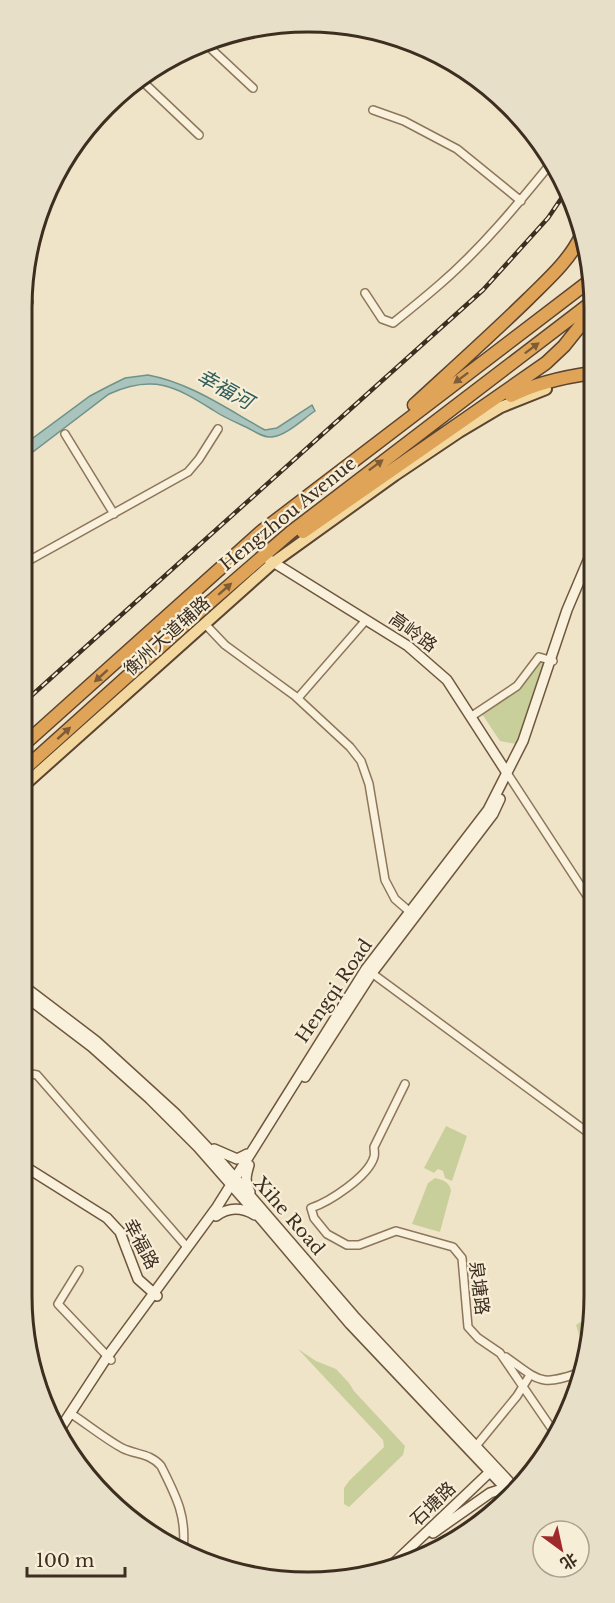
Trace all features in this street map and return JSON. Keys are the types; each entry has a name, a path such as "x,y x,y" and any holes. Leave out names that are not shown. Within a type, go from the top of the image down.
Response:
{"highway":[{"path":"352,460 550,278 576,244"},
{"name":"Hengzhou Avenue","path":"32,737 262,531 583,285"},
{"name":"Hengzhou Avenue","path":"32,762 263,555 366,473 584,308"},
{"path":"263,555 302,533 546,363 564,346 584,321"},
{"path":"460,423 522,390 584,374"}],"main road":[{"name":"衡州大道辅路","path":"32,778 274,562 395,475 501,407 556,385 584,380"}],"street":[{"path":"211,49 253,88"},
{"path":"145,84 199,135"},
{"path":"373,110 404,121 457,149 521,201"},
{"path":"365,292 382,320 393,324 441,284 521,201 546,169"},
{"path":"32,559 188,472 218,429"},
{"path":"64,434 114,514"},
{"name":"高岭路","path":"263,555 408,646 447,680 508,776"},
{"name":"Hengqi Road","path":"234,1183 249,1164 369,971 493,814 524,741 567,610 584,570"},
{"name":"Hengqi Road","path":"551,661 584,576"},
{"path":"298,698 366,620"},
{"path":"205,624 225,645 298,698 350,747 361,761 369,784 385,880 394,899 410,912"},
{"path":"472,716 517,686 539,657 551,661"},
{"path":"508,776 584,891"},
{"name":"Hengqi Road","path":"154,1294 216,1211 251,1150 369,971 410,912 488,810 508,776"},
{"path":"369,971 584,1130"},
{"name":"Xihe Road","path":"32,992 66,1016 129,1069 203,1143 262,1220 350,1324 510,1483"},
{"name":"Xihe Road","path":"32,1001 92,1047 122,1074 171,1120 216,1168 255,1202 354,1316 476,1446 506,1487"},
{"path":"32,1074 37,1075 187,1247"},
{"name":"泉塘路","path":"405,1084 374,1147 374,1156 369,1165 333,1198 311,1208 314,1218 327,1234 347,1245 359,1245 396,1232 453,1247 462,1258 468,1327 478,1338 500,1353 551,1427"},
{"path":"203,1143 220,1153 237,1159 243,1158 251,1150"},
{"path":"249,1164 246,1186 255,1202"},
{"path":"216,1168 225,1187 216,1211 241,1209 262,1220"},
{"name":"幸福路","path":"32,1173 107,1218 120,1232 138,1280 154,1294"},
{"name":"Hengqi Road","path":"63,1425 187,1247 216,1211"},
{"path":"80,1270 58,1305 109,1358"},
{"path":"500,1353 539,1381 552,1381 572,1375"},
{"path":"476,1446 530,1374"},
{"path":"72,1414 120,1447 144,1454 157,1461 179,1502 184,1525 183,1542"},
{"name":"Hengqi Road","path":"65,1428 72,1414"},
{"name":"石塘路","path":"417,1548 495,1471"},
{"name":"石塘路","path":"405,1553 495,1471"},
{"path":"433,1533 490,1492 503,1491"}],"green space":[{"path":"539,662 547,664 516,744 500,741 482,714 518,690"},
{"path":"446,1126 467,1136 452,1181 445,1178 443,1171 438,1169 434,1173 424,1168"},
{"path":"435,1178 448,1183 451,1191 440,1232 412,1224 428,1183"},
{"path":"582,1321 580,1338 576,1325"},
{"path":"298,1349 316,1361 336,1369 405,1446 403,1455 349,1507 344,1504 344,1488 384,1447 383,1440"}],"water":[{"path":"148,375 179,384 223,405 265,430 277,428 312,405 315,411 278,436 269,437 225,417 175,389 151,384 138,385 109,394 32,453 32,439 90,396 125,378"}],"railway":[{"path":"32,695 483,290 548,218 561,199"}],"water label":[{"name":"幸福河","path":"225,389"}]}
